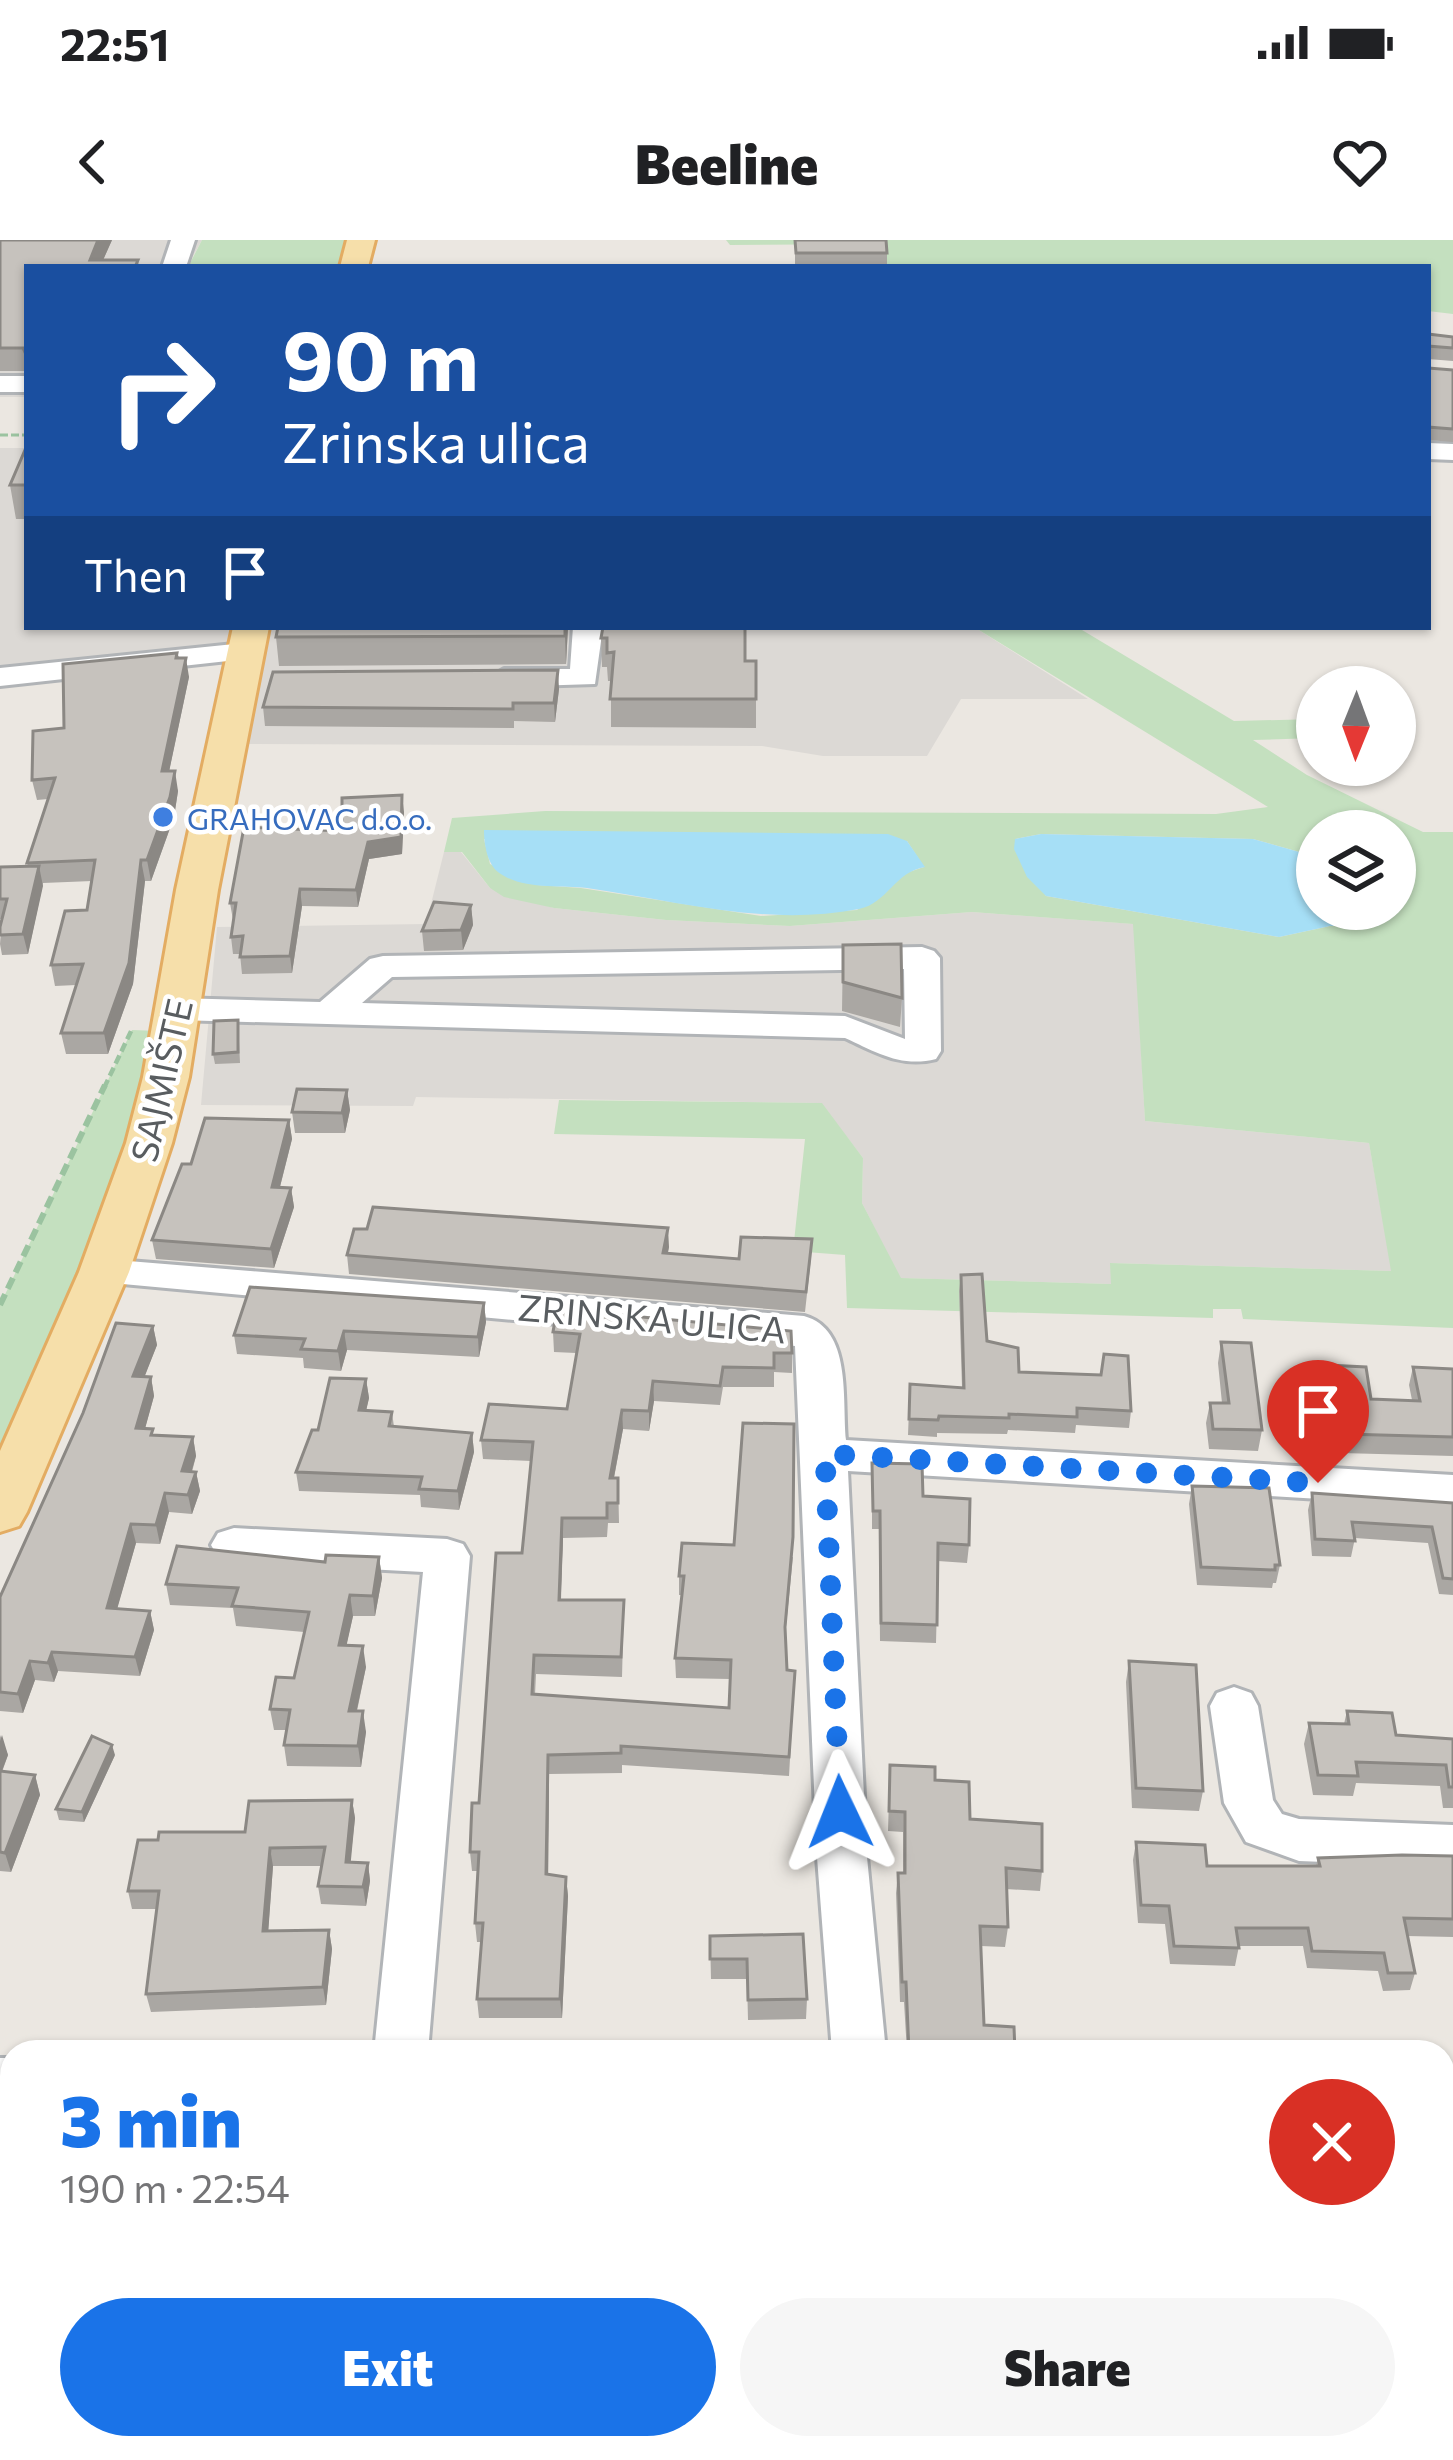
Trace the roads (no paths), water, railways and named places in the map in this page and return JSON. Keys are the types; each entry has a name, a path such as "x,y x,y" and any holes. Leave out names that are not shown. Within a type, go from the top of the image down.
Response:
{"main road":[{"name":"SAJMIŠTE","path":"0,1512 104,1272 149,1143 157,1013 254,639"}],"street":[{"path":"467,678 584,678 587,630"},
{"path":"0,677 254,639"},
{"path":"157,1013 845,1027 890,1050 923,1051 922,958 383,967 329,1013"},
{"name":"ZRINSKA ULICA","path":"104,1272 804,1330 816,1341 842,1857 859,2040"},
{"path":"825,1454 1453,1491"},
{"path":"234,1545 447,1556 402,2040"},
{"path":"1234,1706 1249,1803 1264,1828 1299,1840 1453,1846"}],"water":[{"path":"484,830 888,834 907,841 925,867 859,909 756,914 518,882 491,864"},
{"path":"1041,834 1253,839 1296,851 1296,930 1311,930 1279,937 1046,896 1027,877 1014,849 1015,839"}],"place":[{"name":"GRAHOVAC d.o.o.","path":"163,817"}]}
